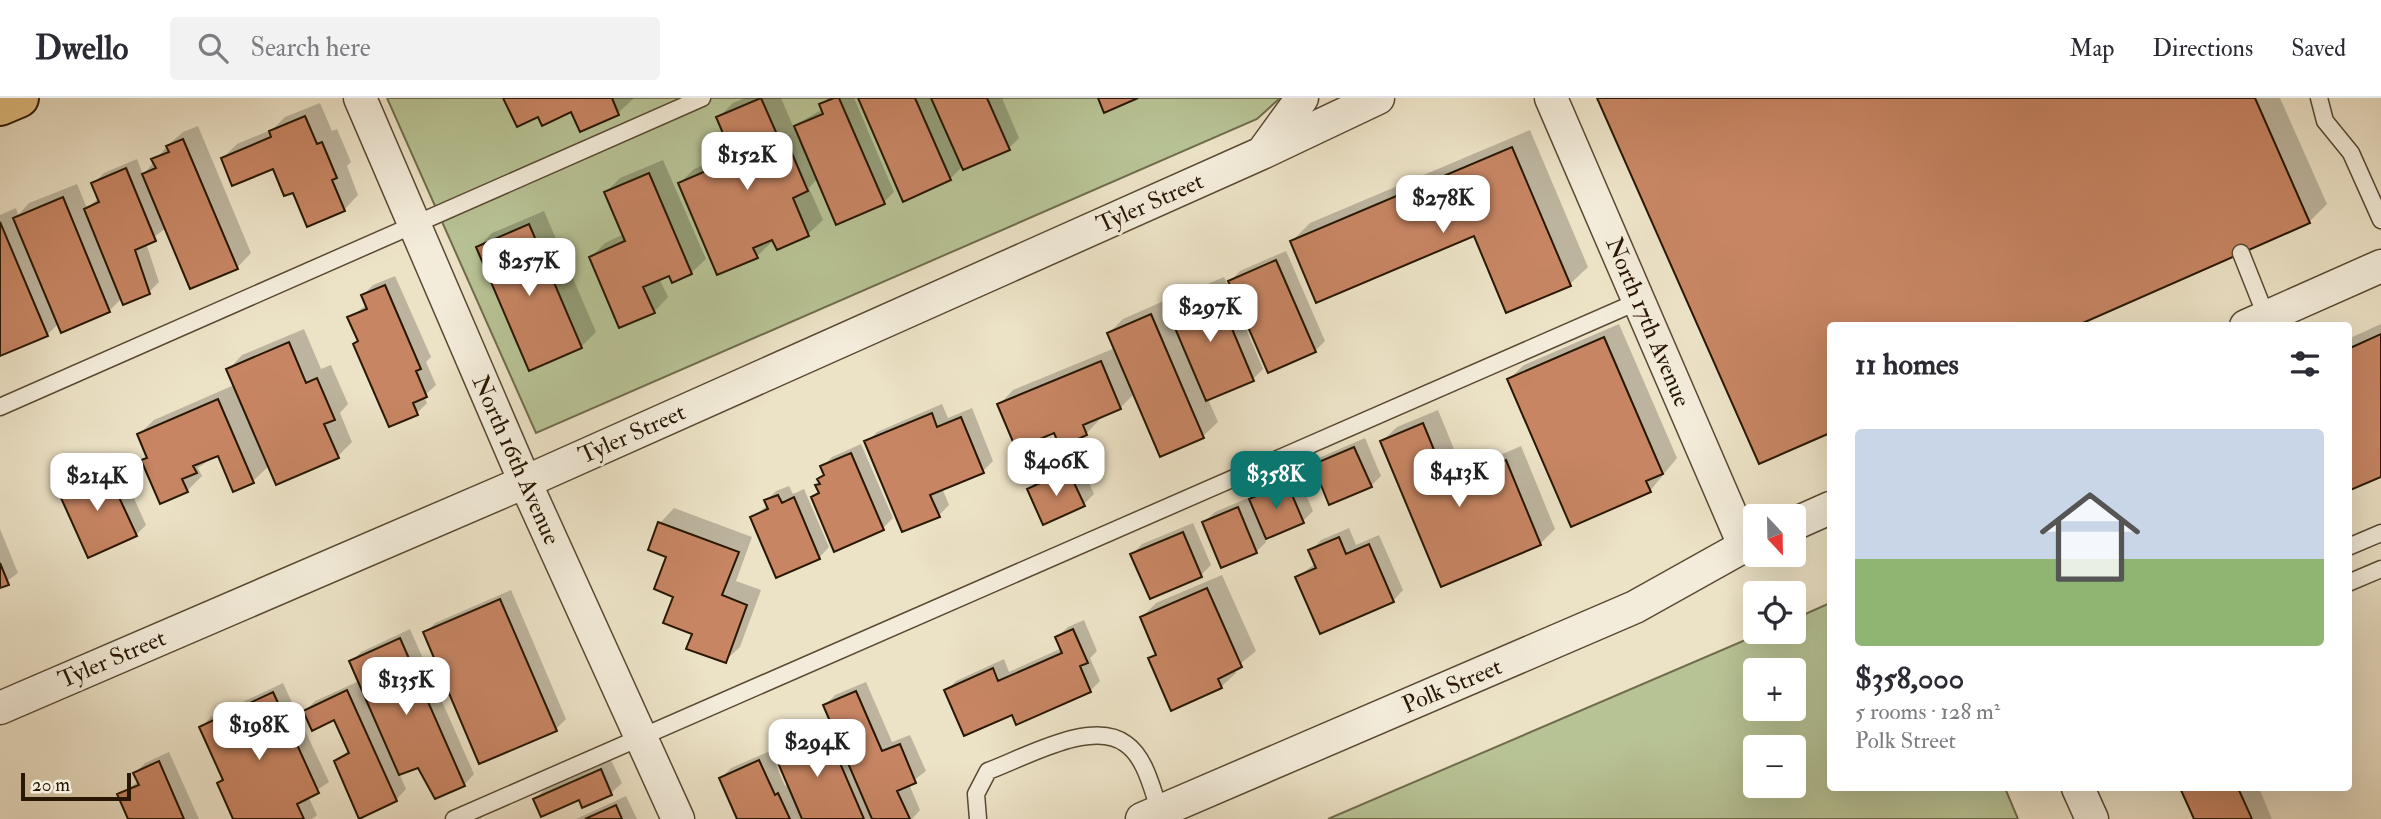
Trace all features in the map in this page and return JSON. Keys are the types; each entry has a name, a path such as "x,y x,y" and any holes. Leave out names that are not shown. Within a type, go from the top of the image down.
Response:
{"main road":[{"path":"0,106 19,98"}],"street":[{"name":"North 16th Avenue","path":"360,98 525,482 678,819"},
{"name":"Tyler Street","path":"1262,153 1302,98"},
{"name":"Tyler Street","path":"0,708 525,482 1262,153 1378,98"},
{"name":"North 17th Avenue","path":"1551,98 1639,301 1743,528"},
{"path":"2256,321 2381,265"},
{"path":"1806,519 1827,509"},
{"name":"Polk Street","path":"1151,815 1635,607 1743,547"},
{"path":"2079,791 2092,819"}],"lane":[{"path":"0,407 702,98"},
{"path":"2319,98 2325,121 2351,153 2381,220"},
{"path":"2241,253 2256,321"},
{"path":"454,819 1639,301"},
{"path":"2352,545 2381,533"},
{"path":"2352,581 2381,569"},
{"path":"978,819 976,794 988,771 1088,733 1108,734 1128,744 1142,764 1151,815"}],"green space":[{"path":"387,98 1280,98 1257,119 536,433"},
{"path":"1827,604 1827,791 2006,791 2018,819 1328,819 1743,641 1743,644 1806,644 1806,614"}],"building":[{"path":"503,98 612,98 619,115 580,132 571,112 542,126 538,117 517,127"},
{"path":"761,98 779,139 785,137 808,191 793,198 809,236 777,250 772,240 753,248 758,258 717,275 678,183 734,159 716,117"},
{"path":"839,98 885,204 836,225 794,126 823,114 819,104"},
{"path":"858,98 915,98 951,180 903,202"},
{"path":"931,98 987,98 1010,150 963,170"},
{"path":"1098,98 1138,98 1104,113"},
{"path":"1597,98 2255,98 2310,223 2085,322 1827,322 1827,434 1759,464"},
{"path":"305,116 317,144 322,142 337,178 332,180 345,211 307,227 293,193 284,196 273,169 232,186 221,158 271,137 269,131"},
{"path":"183,139 238,269 190,289 142,174 156,168 151,159 169,152 166,146"},
{"path":"1512,147 1571,286 1506,313 1474,236 1316,303 1290,241"},
{"path":"126,168 156,241 135,250 150,294 123,305 84,209 99,202 91,183"},
{"path":"649,173 692,274 672,283 669,276 643,287 655,313 619,328 589,257 625,241 604,192"},
{"path":"63,197 110,312 61,333 13,218"},
{"path":"0,222 48,336 0,356"},
{"path":"529,224 582,348 529,371 476,247"},
{"path":"1276,260 1316,352 1268,373 1228,281"},
{"path":"385,285 421,369 416,371 427,397 413,403 418,415 389,427 353,344 358,341 347,317 367,309 361,295"},
{"path":"1214,286 1254,381 1206,401 1166,307"},
{"path":"1151,314 1204,438 1160,457 1107,333"},
{"path":"2381,334 2381,477 2352,489 2352,347"},
{"path":"1604,337 1663,474 1646,481 1651,492 1571,527 1507,379"},
{"path":"289,342 306,383 317,378 335,420 324,424 339,458 276,485 226,369"},
{"path":"1101,361 1121,409 1083,425 1087,435 1060,447 1054,433 1016,449 997,404"},
{"path":"218,399 254,483 233,492 218,456 193,466 197,473 182,479 188,492 160,504 141,460 147,458 137,434"},
{"path":"932,413 937,427 961,417 984,473 930,495 940,517 902,532 864,441"},
{"path":"1423,423 1448,484 1506,460 1541,545 1441,587 1380,441"},
{"path":"1354,447 1372,487 1329,505 1321,485 1304,493 1295,472"},
{"path":"851,453 884,530 834,552 811,497 819,493 815,485 820,484 817,479 824,475 820,466"},
{"path":"105,467 137,536 88,558 57,489"},
{"path":"1068,470 1085,506 1043,525 1027,489"},
{"path":"1287,483 1304,523 1266,539 1249,499"},
{"path":"778,495 782,503 794,497 820,559 776,578 750,517 768,509 764,500"},
{"path":"1238,507 1257,553 1221,568 1202,522"},
{"path":"658,522 739,552 722,595 747,605 726,663 686,649 692,634 663,623 673,597 654,589 666,557 648,550"},
{"path":"1183,532 1202,577 1150,599 1130,554"},
{"path":"1339,537 1346,554 1369,544 1394,602 1320,634 1295,577 1316,568 1308,550"},
{"path":"0,563 9,585 0,588"},
{"path":"1207,588 1242,667 1218,679 1222,688 1171,711 1148,658 1156,655 1140,617"},
{"path":"500,599 557,731 479,764 423,632"},
{"path":"1073,629 1088,663 1080,666 1091,692 1016,725 1012,715 964,736 944,690 993,668 998,681 1062,653 1055,637"},
{"path":"400,638 465,786 435,799 418,768 399,775 349,661"},
{"path":"347,690 397,801 359,819 334,761 349,753 334,720 312,731 303,711"},
{"path":"856,691 882,751 900,744 916,783 897,791 910,819 872,819 823,705"},
{"path":"273,692 319,793 297,804 304,819 233,819 217,783 223,780 199,727"},
{"path":"825,728 864,819 802,819 773,751"},
{"path":"759,760 775,795 778,793 790,819 737,819 719,778"},
{"path":"159,761 184,819 128,819 117,794 139,785 133,773"},
{"path":"601,769 612,795 582,808 579,800 541,817 533,799"},
{"path":"2181,791 2239,791 2252,819 2194,819"},
{"path":"616,805 622,819 585,819"}]}
